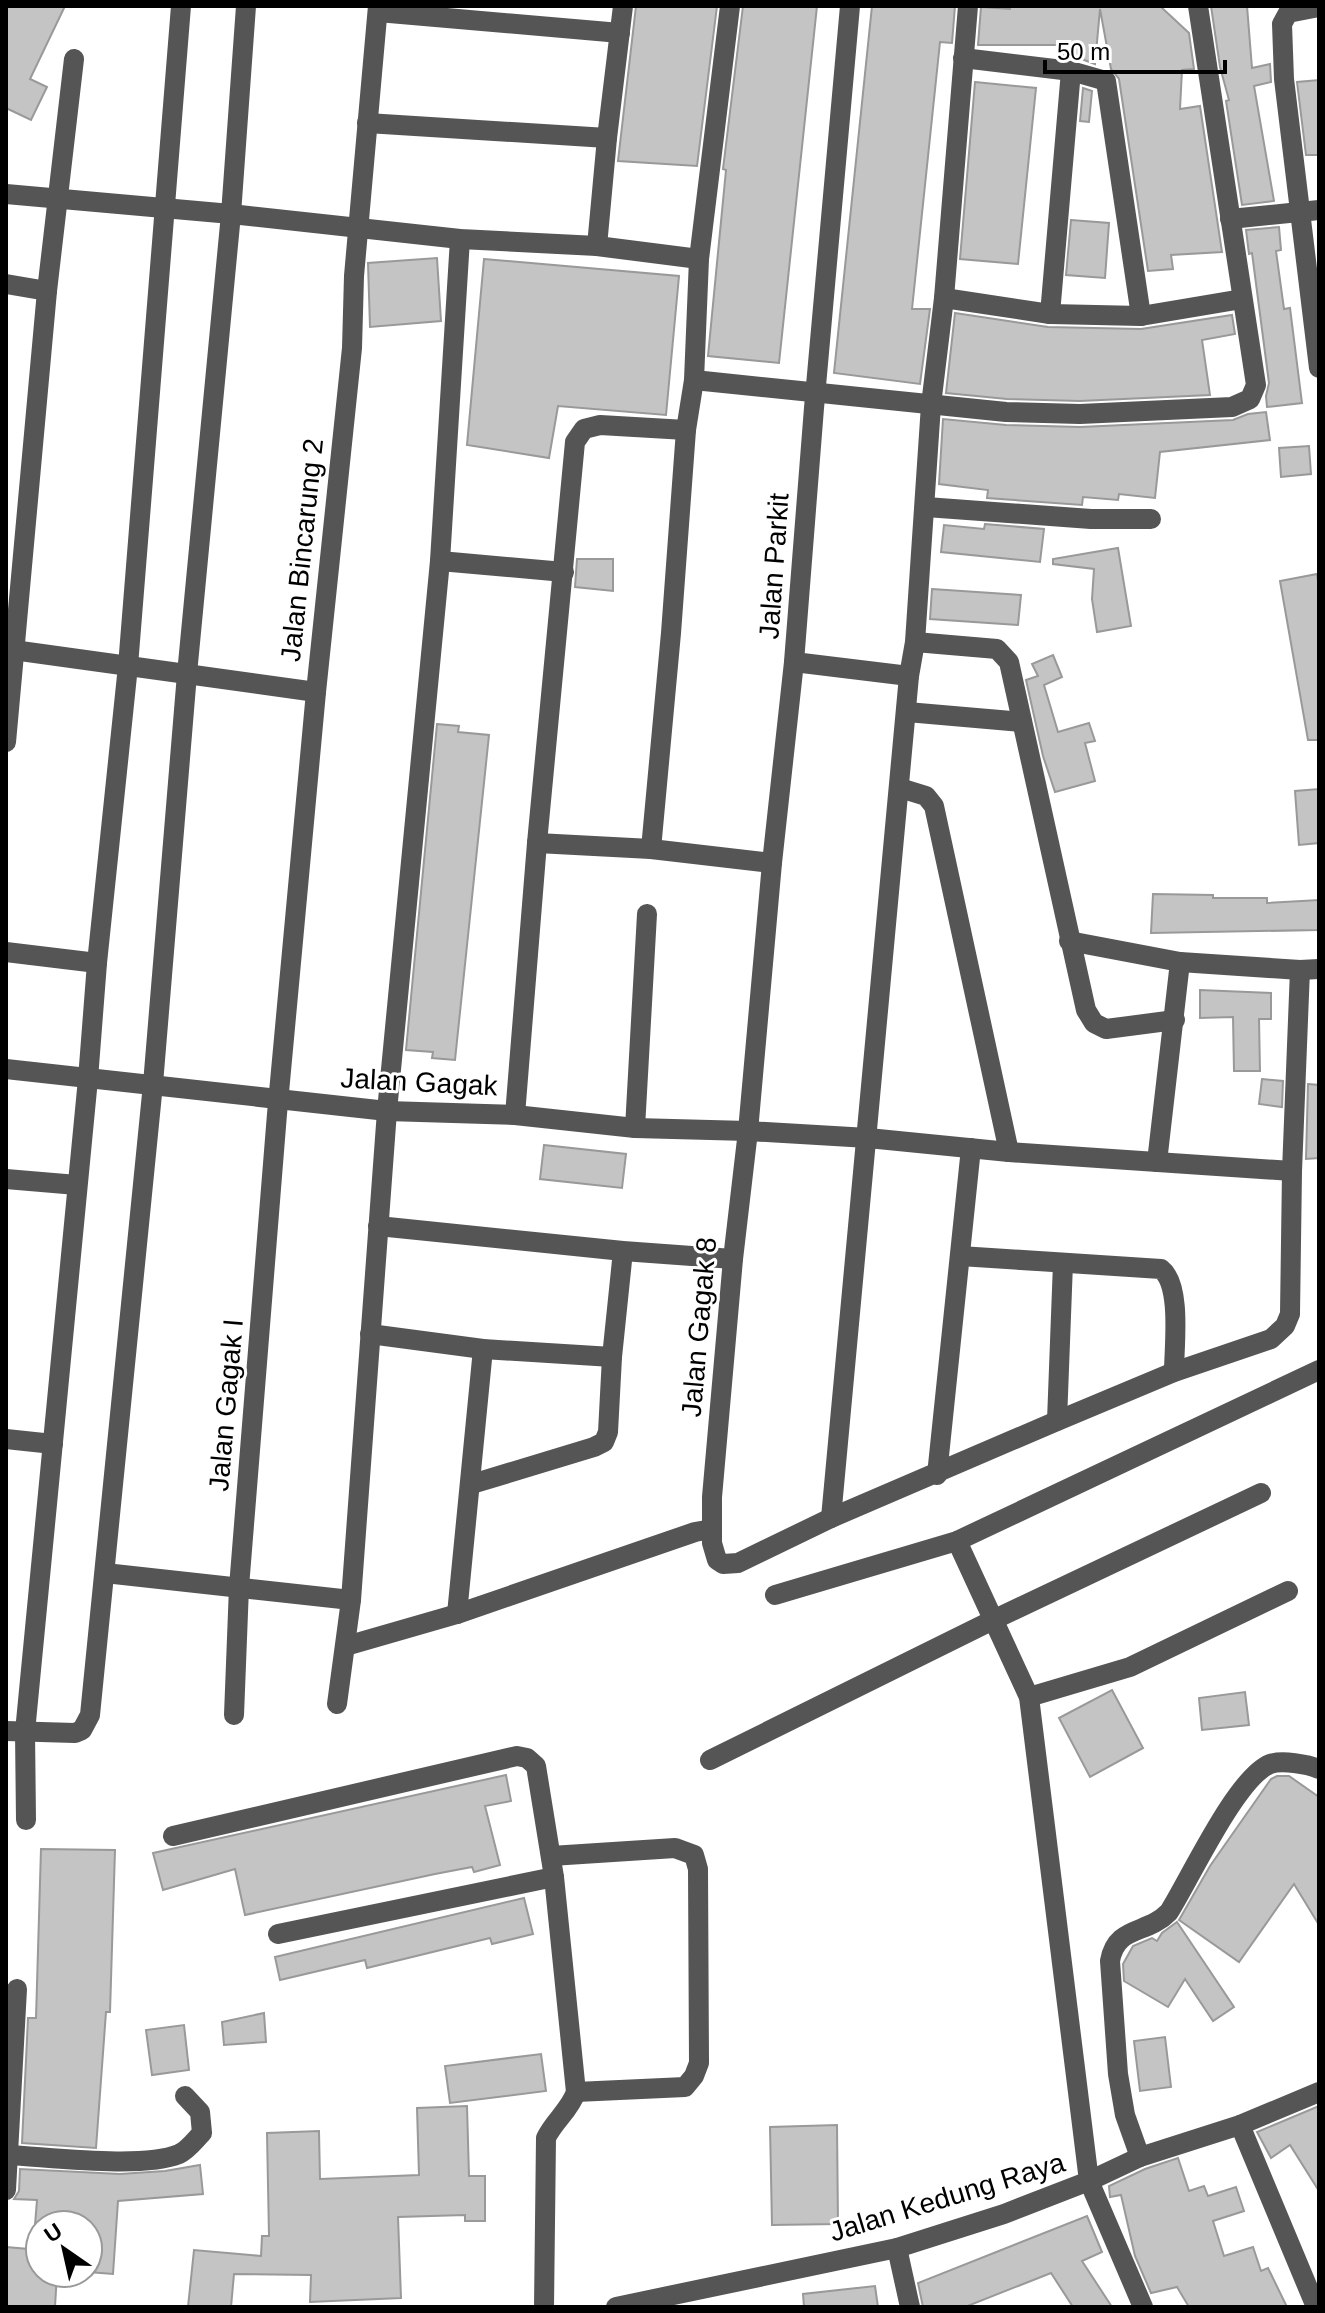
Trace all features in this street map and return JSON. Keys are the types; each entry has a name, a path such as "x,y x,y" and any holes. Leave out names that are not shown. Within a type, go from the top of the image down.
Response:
{"street":[{"path":"26,1820 16,1732 53,1444 128,666 181,6"},
{"path":"16,1732 75,1733 87,1723 105,1573 153,1084 187,674 231,214 246,6"},
{"path":"597,246 623,6"},
{"path":"651,849 686,430 694,380 699,259 730,6"},
{"name":"Jalan Parkit","path":"748,1131 794,662 850,6"},
{"path":"831,1518 909,676 915,642 931,405 944,298 968,6"},
{"path":"694,380 1006,412 1080,414 1243,404 1250,399 1256,385 1198,6"},
{"path":"1319,7 1288,13 1282,24 1284,79 1310,211 1319,368"},
{"path":"378,9 620,33"},
{"name":"Jalan Bincarung 2","path":"279,1099 316,692 352,348 358,229 378,9"},
{"path":"963,58 1071,71 1107,83 1141,316"},
{"path":"6,742 10,649 74,59"},
{"path":"1050,314 1071,71"},
{"path":"367,123 607,138"},
{"path":"6,194 460,239 597,246 699,259"},
{"path":"1230,219 1310,211"},
{"path":"337,1704 351,1600 387,1111 440,561 460,239"},
{"path":"6,284 47,291"},
{"path":"944,298 1050,314 1141,316 1242,299"},
{"path":"515,1115 575,442 584,429 600,425 686,430"},
{"path":"926,507 1091,519 1151,519"},
{"path":"440,561 564,572"},
{"path":"915,642 997,649 1009,662 1069,941 1086,1010 1094,1023 1106,1029 1175,1020"},
{"path":"10,649 316,692"},
{"path":"794,662 909,676"},
{"path":"907,712 1022,722"},
{"path":"900,788 926,796 934,806 1009,1152"},
{"path":"537,843 651,849 772,863"},
{"path":"635,1128 647,914"},
{"path":"346,1646 457,1614 695,1532 712,1529 717,1560 731,1565 831,1518 1174,1372 1271,1339 1285,1326 1290,1314 1292,1171 1309,969 1180,962 1069,941"},
{"path":"6,952 97,963"},
{"path":"1157,1162 1180,962"},
{"name":"Jalan Gagak","path":"6,1069 387,1111 515,1115 635,1128 868,1138 1009,1152 1292,1171"},
{"name":"Jalan Gagak I","path":"234,1715 239,1587 279,1099"},
{"name":"Jalan Gagak 8","path":"712,1529 713,1481 733,1259 748,1131"},
{"path":"937,1475 971,1148"},
{"path":"6,1179 77,1185"},
{"path":"378,1226 733,1259"},
{"path":"472,1484 604,1442 608,1432 623,1251"},
{"path":"960,1256 1161,1269 1167,1273 1174,1290 1174,1372"},
{"path":"1057,1421 1063,1263"},
{"path":"370,1334 483,1349 612,1357"},
{"path":"457,1614 483,1349"},
{"path":"775,1595 957,1541 1319,1370"},
{"path":"6,1439 53,1444"},
{"path":"710,1760 993,1620 1261,1493"},
{"path":"957,1541 1029,1697 1089,2181 1143,2307"},
{"path":"105,1573 351,1600"},
{"path":"1029,1697 1130,1667 1288,1591"},
{"path":"173,1836 517,1756 527,1758 539,1772 554,1877 576,2092 572,2103 546,2138 544,2307"},
{"path":"1140,2157 1125,2115 1118,2074 1110,1961 1112,1947 1123,1937 1155,1923 1169,1912 1225,1813 1251,1780 1270,1765 1280,1763 1316,1768"},
{"path":"551,1856 675,1848 694,1855 698,1869 699,2063 694,2076 685,2087 576,2092"},
{"path":"278,1934 554,1877"},
{"path":"6,2190 17,1989"},
{"name":"Jalan Kedung Raya","path":"616,2307 897,2248 1004,2214 1089,2181 1140,2157 1240,2125 1319,2092"},
{"path":"8,2155 134,2161 182,2153 202,2133 200,2112 185,2096"},
{"path":"1240,2125 1316,2307"},
{"path":"897,2248 910,2307"}],"building":[{"path":"6,6 65,6 30,79 47,87 31,120 6,108"},
{"path":"636,6 717,6 697,166 618,161"},
{"path":"743,6 817,6 779,363 708,356 726,170 723,169"},
{"path":"872,6 955,6 952,43 940,42 912,309 930,309 920,384 834,373"},
{"path":"1010,6 1160,6 1189,33 1194,69 1182,70 1180,109 1200,106 1222,252 1171,255 1173,269 1148,271 1119,79 1111,69 1100,9 1095,64 1076,57 1058,56 1059,45 978,45 981,7 1010,9"},
{"path":"1211,6 1247,6 1252,68 1270,64 1271,82 1254,86 1274,201 1242,205 1226,101 1229,100 1220,67"},
{"path":"1319,80 1319,155 1306,155 1297,82"},
{"path":"975,82 1036,88 1018,264 960,259"},
{"path":"1083,88 1092,91 1089,122 1080,121"},
{"path":"1071,220 1109,223 1105,278 1066,275"},
{"path":"1279,227 1281,250 1276,251 1284,309 1290,308 1302,403 1267,407 1269,383 1252,253 1249,254 1246,230"},
{"path":"437,258 441,321 370,327 368,263"},
{"path":"484,259 679,276 666,415 558,406 549,458 467,445"},
{"path":"955,313 1048,327 1141,329 1232,315 1235,334 1202,340 1210,395 1080,401 1007,399 946,393"},
{"path":"1266,412 1270,440 1160,452 1155,498 1119,494 1118,500 1083,497 1082,505 987,498 988,490 939,484 943,419 1080,427 1233,420"},
{"path":"1309,446 1311,474 1281,477 1279,448"},
{"path":"985,524 1044,529 1040,562 941,552 944,525 984,529"},
{"path":"1118,548 1131,626 1097,632 1092,599 1094,569 1053,564 1053,559"},
{"path":"577,559 613,559 613,591 575,587"},
{"path":"1317,574 1319,740 1308,740 1280,581"},
{"path":"932,589 1021,595 1018,625 930,619"},
{"path":"1053,655 1062,677 1044,685 1058,732 1089,723 1095,741 1085,743 1095,781 1055,792 1043,756 1026,680 1038,676 1032,664"},
{"path":"437,724 459,726 458,732 489,735 455,1060 432,1058 433,1052 406,1050"},
{"path":"1319,789 1319,843 1299,845 1295,791"},
{"path":"1153,894 1267,898 1267,903 1319,900 1319,930 1151,933"},
{"path":"1200,990 1271,993 1271,1019 1259,1019 1260,1071 1234,1071 1233,1017 1200,1018"},
{"path":"1262,1079 1283,1081 1282,1107 1259,1104"},
{"path":"1308,1084 1319,1085 1319,1158 1306,1159"},
{"path":"544,1145 626,1154 622,1188 540,1179"},
{"path":"1112,1690 1143,1748 1090,1777 1059,1718"},
{"path":"1245,1692 1249,1725 1202,1730 1199,1698"},
{"path":"506,1775 511,1801 485,1806 500,1865 474,1872 472,1867 435,1874 245,1915 235,1869 163,1890 153,1853"},
{"path":"1289,1776 1319,1797 1319,1925 1294,1884 1239,1962 1179,1920 1210,1866 1271,1779"},
{"path":"41,1849 115,1850 110,2012 106,2012 96,2148 22,2143 28,2018 36,2018"},
{"path":"524,1898 533,1934 492,1944 490,1938 367,1968 365,1960 280,1980 275,1957"},
{"path":"1177,1922 1234,2007 1213,2021 1185,1979 1168,2007 1124,1981 1123,1964 1133,1946 1152,1938 1157,1941"},
{"path":"264,2013 266,2042 224,2045 222,2022"},
{"path":"184,2025 189,2070 152,2075 146,2030"},
{"path":"1165,2037 1171,2087 1140,2091 1134,2041"},
{"path":"541,2054 546,2091 450,2103 445,2066"},
{"path":"467,2106 469,2176 485,2176 485,2221 465,2221 465,2215 398,2217 401,2298 310,2302 311,2275 234,2274 231,2307 188,2307 194,2250 261,2256 262,2236 269,2236 267,2133 319,2131 320,2179 419,2175 417,2108"},
{"path":"1319,2106 1319,2191 1290,2145 1271,2158 1257,2132"},
{"path":"837,2125 838,2224 772,2225 770,2127"},
{"path":"1178,2158 1189,2191 1204,2186 1208,2196 1236,2187 1244,2211 1213,2221 1224,2256 1253,2247 1261,2271 1268,2268 1287,2307 1189,2307 1177,2287 1151,2293 1135,2256 1121,2195 1110,2197 1109,2186"},
{"path":"200,2165 203,2194 118,2201 113,2274 104,2273 104,2209 36,2209 37,2200 14,2199 19,2191 20,2169 120,2174"},
{"path":"1087,2216 1102,2252 1082,2261 1112,2307 1073,2307 1051,2273 965,2307 923,2307 918,2283"},
{"path":"6,2247 24,2249 24,2289 56,2289 55,2307 6,2307"},
{"path":"875,2286 878,2307 804,2307 803,2294"}]}
